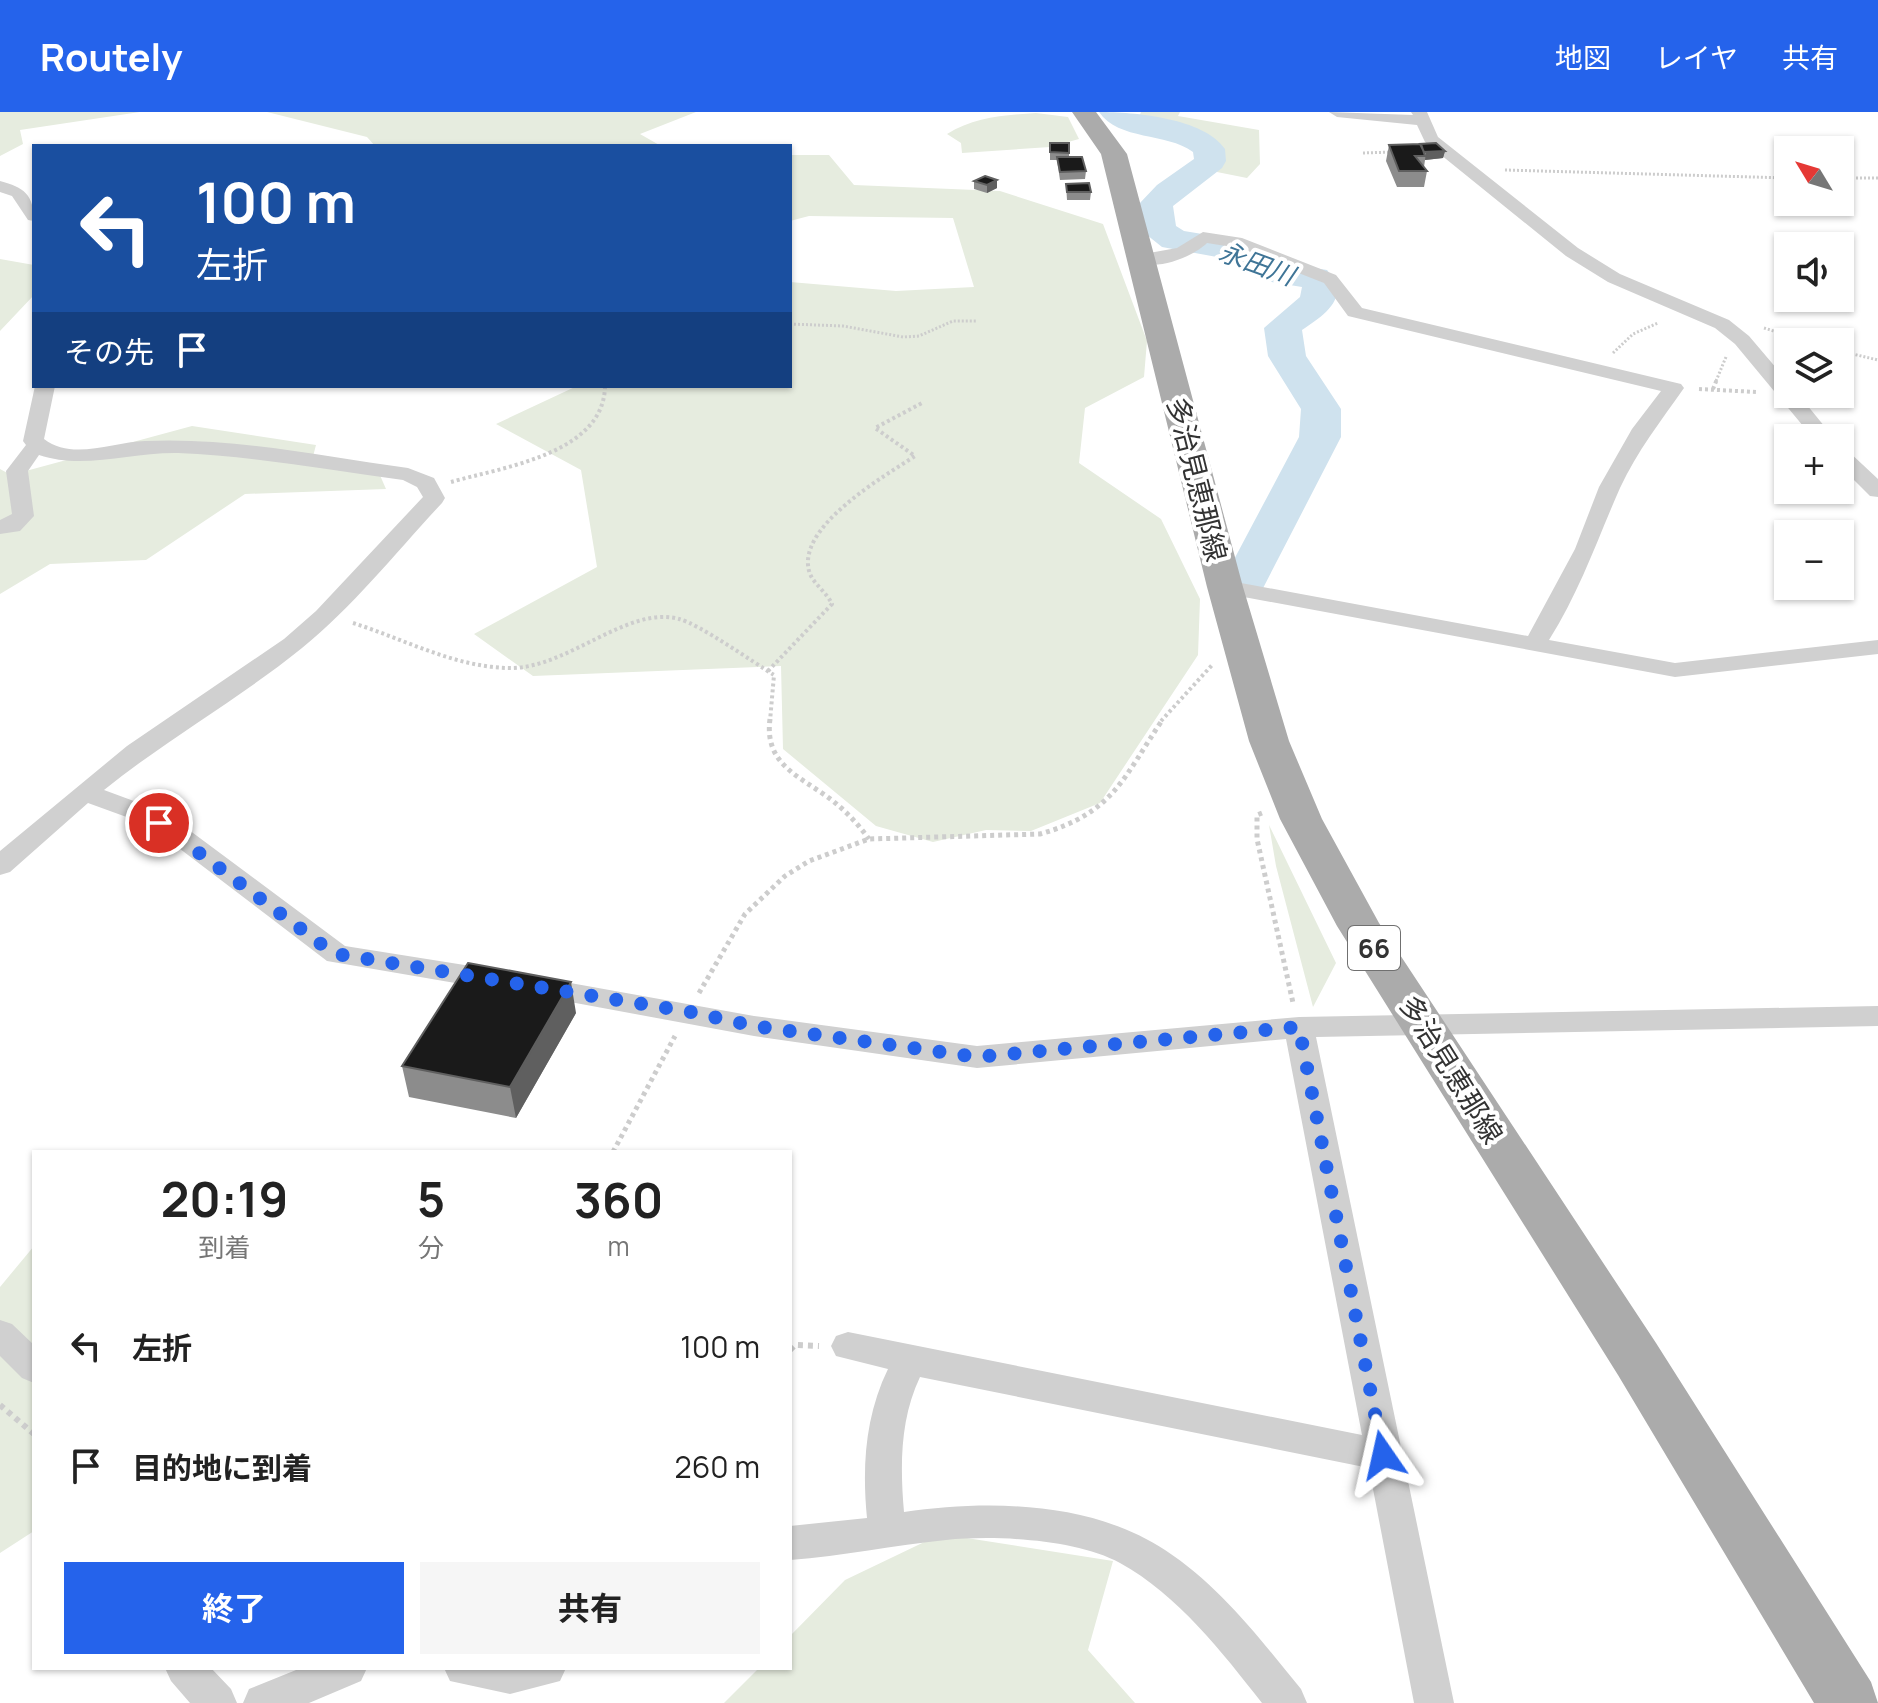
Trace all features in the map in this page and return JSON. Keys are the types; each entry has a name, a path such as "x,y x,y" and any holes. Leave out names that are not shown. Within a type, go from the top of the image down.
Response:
{"main road":[{"name":"多治見恵那線","path":"1084,112 1114,154 1144,259 1225,587 1269,741 1293,801 1359,926 1425,1023 1849,1703"}],"street":[{"path":"1337,112 1421,117 1431,139 1441,148 1572,252 1614,278 1722,324 1774,380"},
{"path":"0,186 18,192 32,213"},
{"path":"1144,259 1178,257 1192,250 1203,237 1236,242 1330,279 1355,312 1674,388 1642,429 1610,487 1586,549 1556,610 1534,644"},
{"path":"0,866 136,751 292,644 324,616 391,543 425,512 434,498 431,489 408,474 223,450 143,447 54,454 33,441 33,428 44,388"},
{"path":"1798,408 1812,424"},
{"path":"0,527 12,526 23,516 17,471 29,451 40,448"},
{"path":"1854,468 1878,491"},
{"path":"1225,587 1675,670 1878,647"},
{"path":"84,792 141,813 176,833 337,954 691,1012 754,1026 977,1057 1299,1027 1878,1016"},
{"path":"1299,1027 1434,1703"},
{"path":"0,1334 32,1366"},
{"path":"848,1346 1383,1455"},
{"path":"887,1533 882,1494 885,1437 895,1387 911,1360"},
{"path":"792,1543 994,1520 1062,1531 1131,1549 1170,1578 1217,1622 1287,1703"},
{"path":"187,1670 217,1703"},
{"path":"263,1703 317,1677 340,1670"},
{"path":"477,1670 510,1675 536,1670"}],"path":[{"path":"1363,153 1441,148"},
{"path":"1465,169 1774,178"},
{"path":"1854,178 1878,178"},
{"path":"792,324 843,326 903,337 919,336 953,321 976,321"},
{"path":"1603,371 1622,341 1658,323"},
{"path":"1713,389 1729,352 1750,351"},
{"path":"1854,354 1878,360"},
{"path":"431,489 568,444 605,409 608,398 606,388"},
{"path":"1674,388 1774,391"},
{"path":"768,671 832,604 827,590 811,578 808,567 815,542 827,523 848,501 915,456 875,428 922,403"},
{"path":"324,616 382,631 465,662 510,668 538,666 645,621 666,617 697,628 774,675 777,688 768,730 772,752 786,768 835,803 869,839"},
{"path":"614,1150 667,1049 691,1012 730,931 747,908 796,869 847,845 869,839 1019,835 1068,828 1098,811 1118,791 1171,707 1222,655 1244,654"},
{"path":"1293,801 1257,815 1257,839 1299,1027"},
{"path":"0,1405 32,1432"}],"shaded area":[{"path":"0,112 140,112 20,130 23,144 0,156"},
{"path":"267,112 696,112 640,134 658,144 373,144 367,137"},
{"path":"1141,112 1180,112 1178,116 1259,130 1260,164 1247,178 1212,171 1219,149 1210,141 1181,128 1138,120"},
{"path":"1036,113 1068,117 1079,139 1050,147 962,153 961,143 947,134 979,120"},
{"path":"792,155 829,155 854,185 1000,191 1103,224 1147,341 1144,377 1085,408 1079,463 1161,519 1200,599 1198,655 1100,803 1031,831 986,830 933,842 876,826 783,749 781,666 533,676 474,634 597,567 581,470 496,424 573,388 792,388 792,282 896,291 974,287 953,218 809,216 792,220"},
{"path":"0,259 32,265 32,297 0,331"},
{"path":"192,426 316,445 311,464 379,473 386,489 245,494 146,560 50,564 0,594 0,469 11,475"},
{"path":"1269,825 1336,963 1313,1007 1276,866"},
{"path":"32,1248 32,1532 0,1553 0,1287"},
{"path":"941,1534 1113,1561 1088,1650 1135,1703 724,1703 757,1670 792,1670 792,1634 845,1580"}],"building":[{"path":"1050,143 1069,143 1069,153 1050,152"},
{"path":"1436,143 1445,151 1424,152 1420,144"},
{"path":"1421,144 1425,156 1415,156 1427,171 1399,171 1389,145"},
{"path":"1057,157 1082,157 1086,171 1060,172"},
{"path":"985,176 997,180 987,185 974,181"},
{"path":"1089,183 1091,192 1067,192 1066,184"},
{"path":"468,963 571,982 510,1087 402,1066"}],"waterway":[{"name":"永田川","path":"1115,112 1139,124 1186,135 1209,149 1210,161 1156,204 1159,231 1174,240 1238,250 1272,272 1314,278 1320,284 1318,299 1313,305 1283,328 1287,356 1321,409 1320,437 1244,584"}],"route":[{"path":"159,823 337,954 691,1012 754,1026 977,1057 1299,1027 1383,1455"}]}
